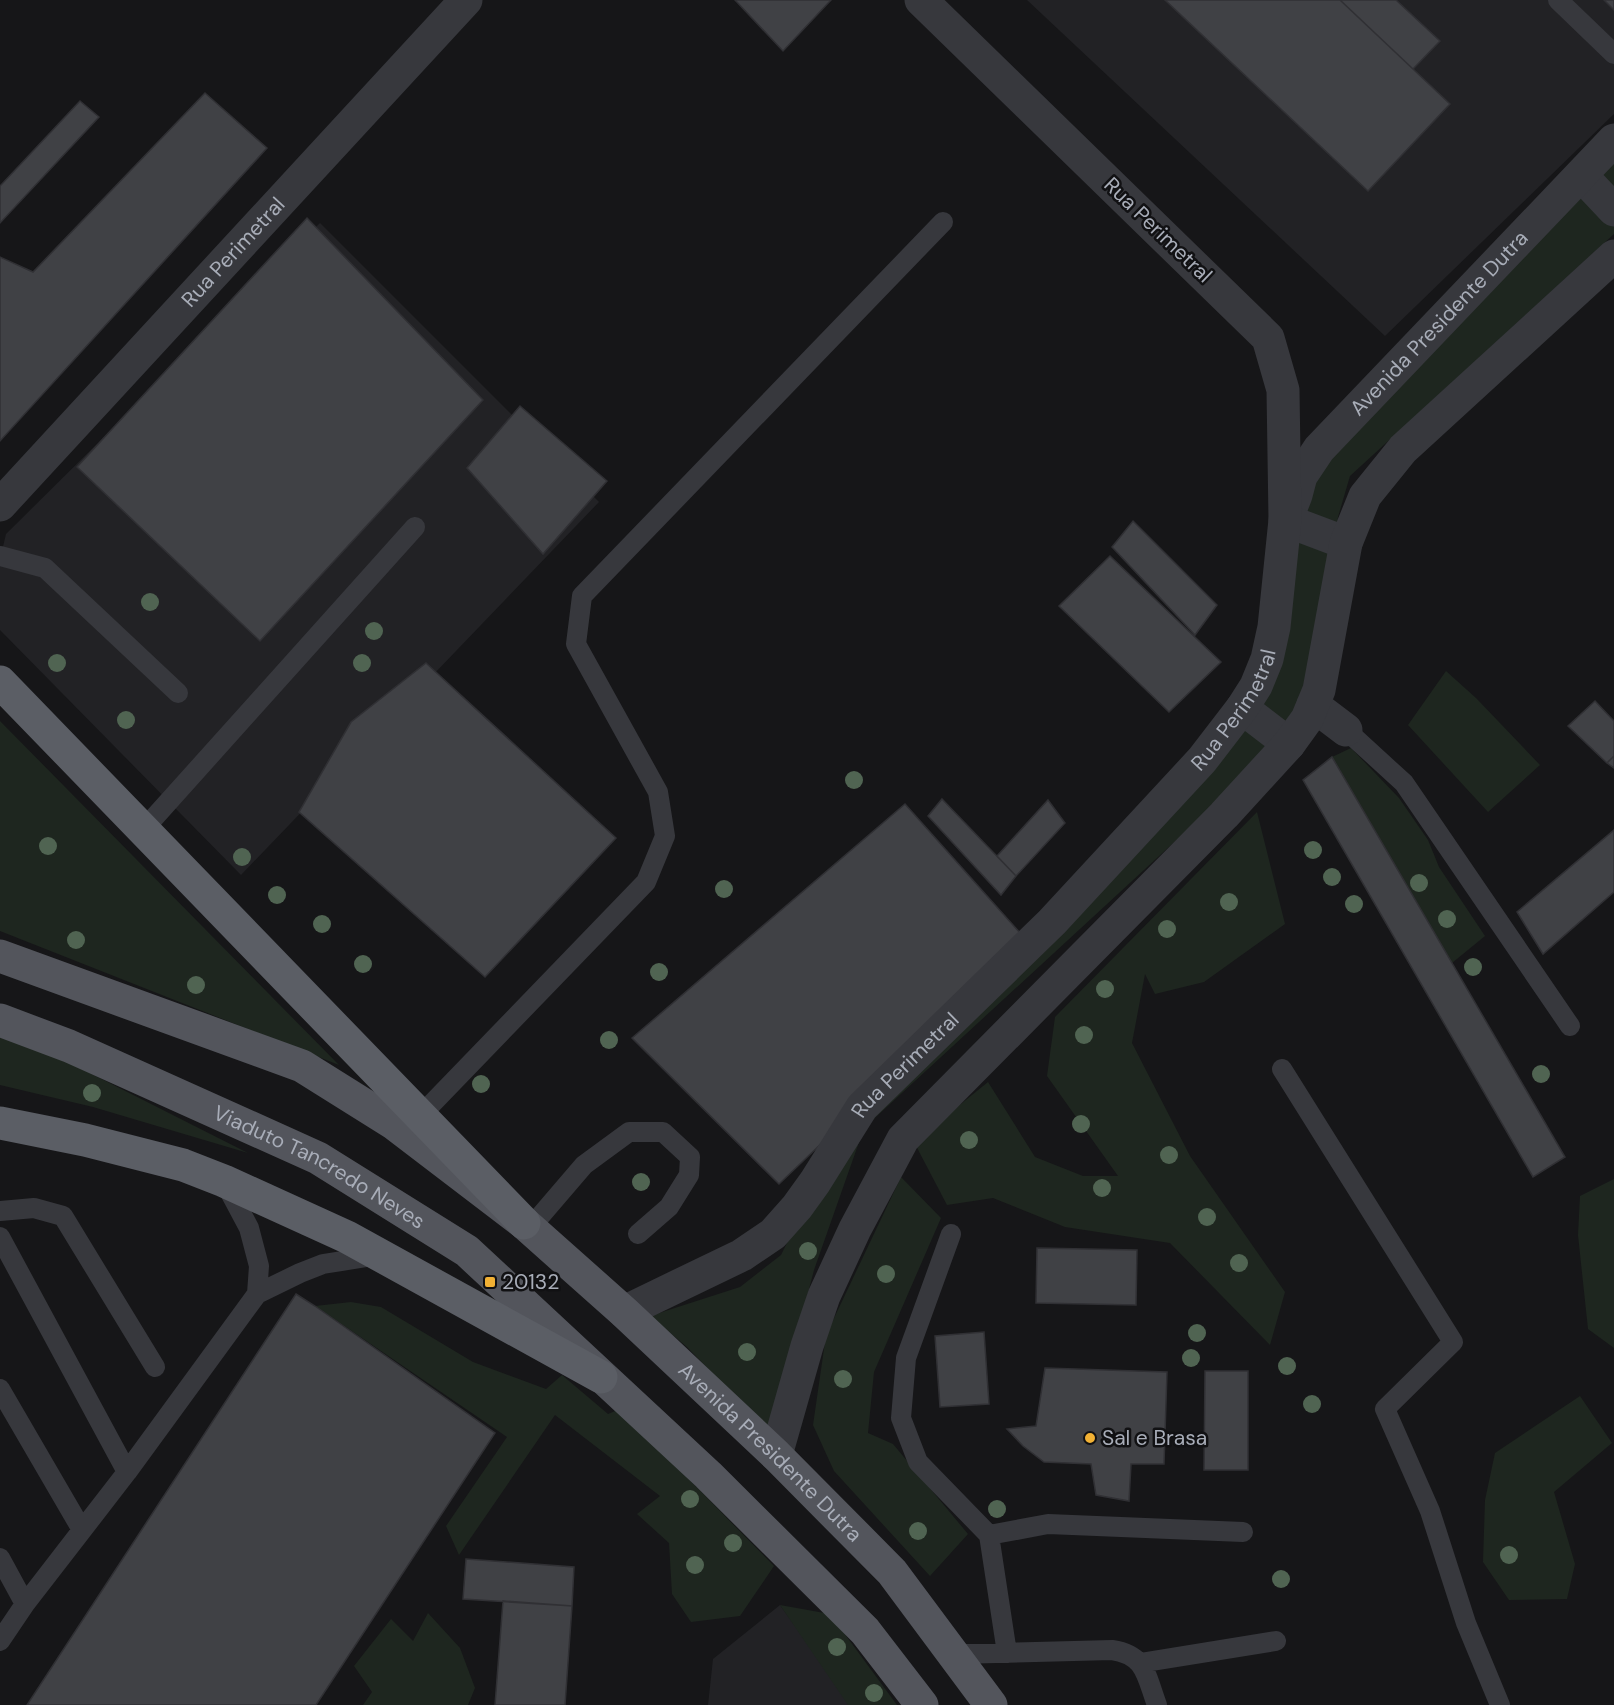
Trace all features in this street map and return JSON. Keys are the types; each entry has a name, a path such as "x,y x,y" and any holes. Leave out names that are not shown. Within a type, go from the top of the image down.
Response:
{"highway":[{"path":"0,682 527,1225"},
{"path":"0,1123 85,1140 183,1165 224,1181 347,1237 601,1377"}],"main road":[{"path":"0,956 302,1066 393,1123 527,1225"},
{"name":"Viaduto Tancredo Neves","path":"0,1020 69,1046 318,1158 467,1251 601,1377"},
{"name":"Avenida Presidente Dutra","path":"527,1225 624,1312 776,1455 892,1572 991,1705"},
{"path":"601,1377 708,1475 865,1631 922,1705"}],"street":[{"name":"Rua Perimetral","path":"0,505 466,0"},
{"name":"Rua Perimetral","path":"624,1312 742,1256 773,1234 815,1182 862,1107 1052,922 1202,760 1242,708 1256,686 1267,659 1274,627 1285,520 1283,390 1268,338 921,0"},
{"name":"Avenida Presidente Dutra","path":"1285,520 1301,476 1319,449 1614,140"},
{"path":"1581,175 1614,210"},
{"path":"776,1455 807,1346 824,1296 860,1219 903,1139 1224,815 1289,744 1307,719 1319,690 1346,543 1365,496 1403,449 1614,256"},
{"path":"1285,520 1346,543"},
{"path":"1313,705 1346,730"},
{"path":"1242,708 1289,744"}],"lane":[{"path":"1558,0 1614,54"},
{"path":"420,1116 646,882 665,836 658,792 576,644 582,596 943,222"},
{"path":"143,830 415,527"},
{"path":"0,556 45,568 178,693"},
{"path":"1346,730 1404,783 1570,1026"},
{"path":"1282,1069 1453,1342 1385,1409 1430,1511 1466,1623 1500,1705"},
{"path":"527,1225 584,1165 629,1132 663,1132 690,1157 689,1175 669,1207 638,1234"},
{"path":"224,1181 249,1228 259,1266 257,1294"},
{"path":"0,1211 34,1208 63,1216 155,1367"},
{"path":"951,1234 906,1358 901,1418 918,1462 989,1535 1007,1653"},
{"path":"0,1237 127,1472"},
{"path":"0,1641 25,1604 127,1472 257,1294 323,1264 379,1255"},
{"path":"0,1389 82,1530"},
{"path":"989,1535 1048,1524 1243,1532"},
{"path":"0,1558 25,1604"},
{"path":"1140,1663 1276,1641"},
{"path":"954,1654 1112,1650 1124,1652 1134,1656 1140,1663 1157,1705"}],"shaded area":[{"path":"1027,0 1614,0 1614,114 1385,336"},
{"path":"1614,161 1614,234 1350,476 1338,517 1332,591 1319,662 1273,751 864,1128 814,1270 771,1434 687,1347 650,1316 740,1287 781,1255 845,1126 1252,724 1295,528 1322,466"},
{"path":"320,223 599,502 241,875 0,630 0,559 6,534"},
{"path":"1446,671 1476,698 1540,765 1488,812 1408,725"},
{"path":"0,721 339,1065 0,931"},
{"path":"1351,748 1399,798 1428,840 1439,867 1485,936 1452,963 1332,757"},
{"path":"1257,812 1285,924 1204,982 1155,994 1145,974 1132,1043 1190,1156 1285,1292 1270,1345 1170,1243 1065,1227 993,1198 947,1205 914,1142 988,1082 1035,1157 1083,1176 1118,1176 1047,1076 1055,1017"},
{"path":"0,1036 66,1061 248,1153 93,1107 0,1085"},
{"path":"901,1177 941,1218 874,1372 868,1433 893,1444 968,1534 930,1576 834,1471 813,1425 826,1335"},
{"path":"1614,1179 1614,1348 1588,1329 1578,1235 1580,1196"},
{"path":"351,1302 381,1307 473,1362 546,1389 562,1375 608,1414 620,1409 774,1566 740,1616 691,1622 672,1594 669,1543 637,1514 660,1496 555,1415 459,1555 446,1526 507,1437 315,1306"},
{"path":"1580,1396 1612,1443 1554,1492 1575,1564 1567,1599 1509,1600 1483,1562 1485,1500 1495,1453"},
{"path":"780,1605 851,1705 708,1705 713,1659"},
{"path":"780,1605 830,1614 897,1705 848,1705"},
{"path":"428,1613 460,1648 475,1688 468,1705 363,1705 372,1692 354,1666 391,1619 413,1641"}],"building":[{"path":"735,0 831,0 783,51"},
{"path":"1165,0 1340,0 1450,104 1368,191"},
{"path":"1340,0 1396,0 1440,41 1413,69"},
{"path":"1604,0 1614,0 1614,10"},
{"path":"205,93 267,148 0,441 0,257 33,272"},
{"path":"80,101 99,117 0,223 0,186"},
{"path":"307,218 483,400 260,641 77,467"},
{"path":"520,406 607,481 543,554 467,468"},
{"path":"1133,521 1217,605 1195,635 1112,547"},
{"path":"1110,556 1221,662 1169,712 1059,606"},
{"path":"426,663 616,838 485,977 299,812 351,722"},
{"path":"1595,701 1614,721 1614,756 1607,763 1568,726"},
{"path":"1614,756 1614,768 1607,763"},
{"path":"1332,757 1565,1157 1533,1177 1303,780"},
{"path":"942,799 1016,876 1001,895 928,816"},
{"path":"1048,800 1065,823 1016,876 997,856"},
{"path":"905,804 1030,944 779,1184 632,1038"},
{"path":"1614,830 1614,892 1543,954 1517,912"},
{"path":"1037,1248 1137,1250 1136,1305 1036,1303"},
{"path":"296,1294 495,1433 316,1705 27,1705"},
{"path":"984,1332 989,1404 940,1407 935,1336"},
{"name":"Sal e Brasa","path":"1045,1368 1167,1372 1164,1464 1131,1464 1129,1501 1096,1495 1091,1464 1044,1462 1023,1446 1007,1429 1036,1426"},
{"path":"1205,1371 1248,1371 1248,1470 1204,1470"},
{"path":"466,1559 574,1567 572,1606 463,1599"},
{"path":"503,1601 572,1606 565,1705 495,1705"}],"place":[{"name":"20132","path":"490,1282"},
{"name":"Sal e Brasa","path":"1090,1438"}]}
